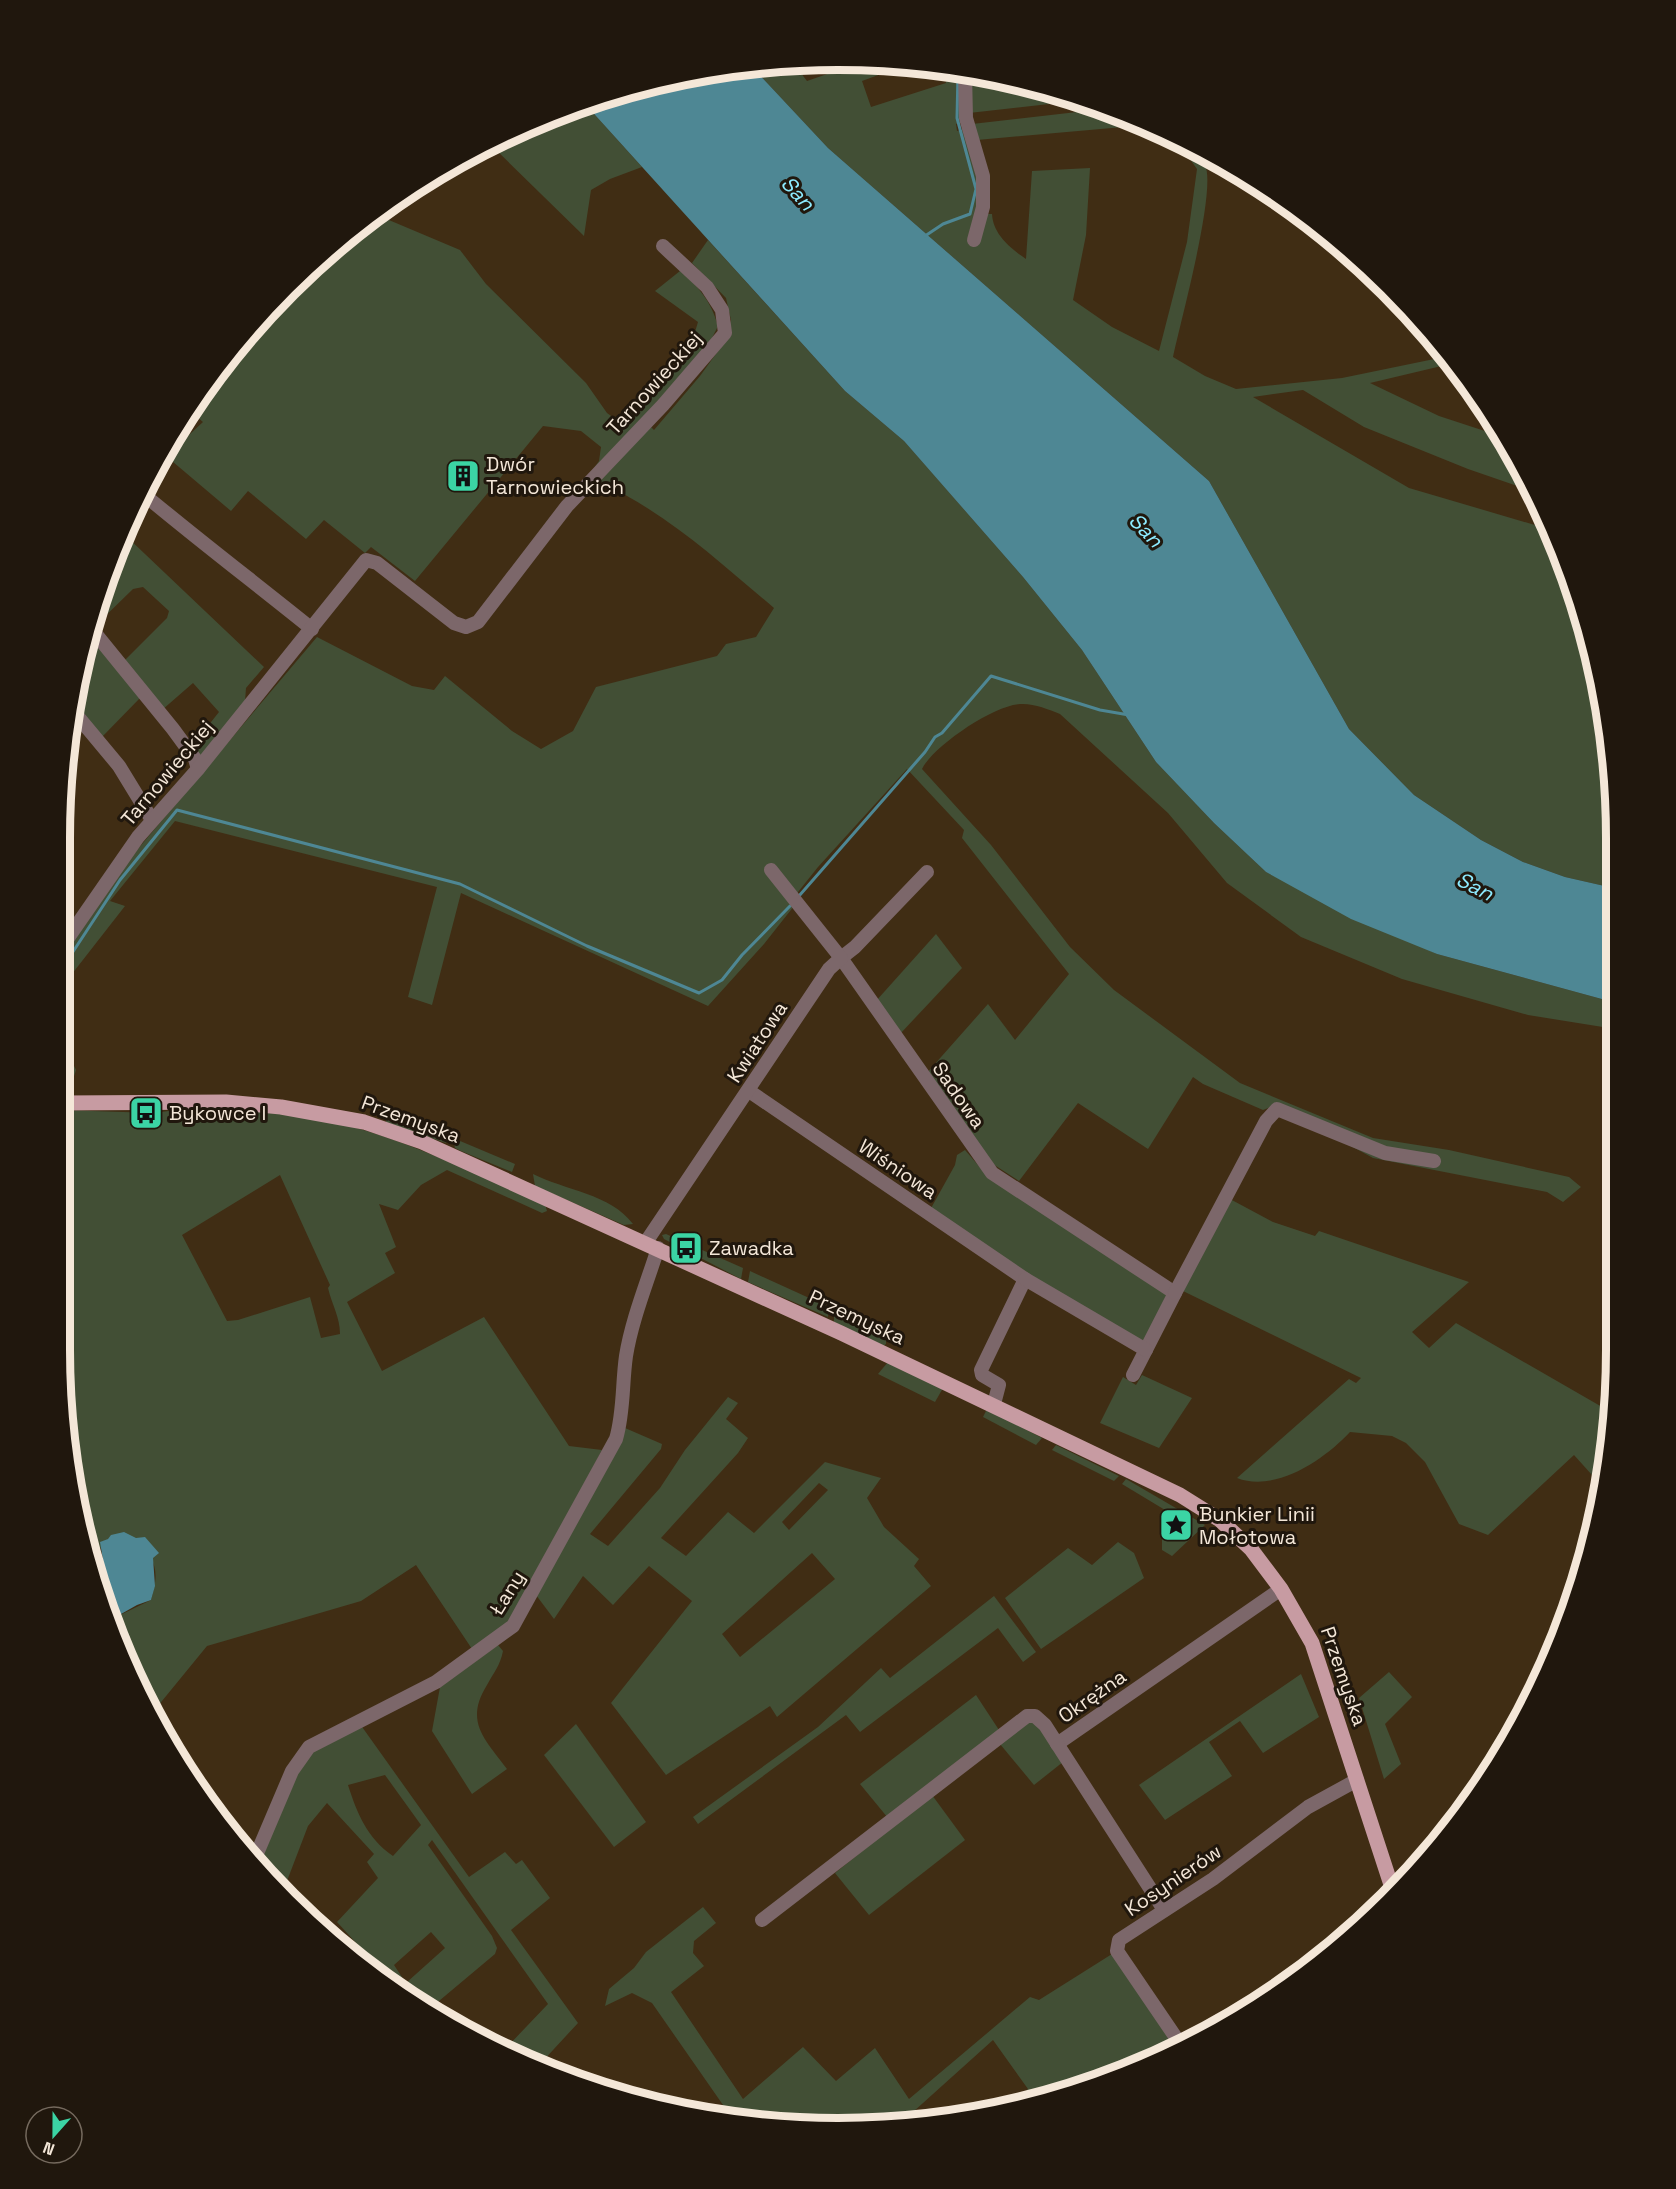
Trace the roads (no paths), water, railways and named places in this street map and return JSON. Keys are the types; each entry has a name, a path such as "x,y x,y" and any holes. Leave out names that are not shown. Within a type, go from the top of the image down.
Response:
{"main road":[{"name":"Przemyska","path":"70,1103 226,1102 281,1107 364,1122 422,1142 652,1245 994,1404 1130,1469 1195,1504 1220,1520 1251,1549 1281,1589 1312,1643 1356,1780 1376,1857 1390,1885"}],"street":[{"path":"965,81 966,118 983,176 983,207 974,240"},
{"name":"Tarnowieckiej","path":"70,935 152,820 198,769 312,629 358,567 366,560 377,563 454,622 466,627 478,622 567,506 663,405 725,333 722,310 707,287 663,246"},
{"path":"150,499 312,629"},
{"path":"98,636 173,729 195,759 198,769"},
{"path":"80,719 119,766 152,820"},
{"path":"771,870 840,958 855,947 927,872"},
{"name":"Kwiatowa","path":"652,1245 749,1091 829,969 840,958"},
{"name":"Sadowa","path":"840,958 992,1173 1175,1293"},
{"name":"Wiśniowa","path":"749,1091 1025,1279 1146,1350"},
{"path":"1133,1374 1266,1121 1277,1109 1384,1153 1434,1161"},
{"name":"Łany","path":"257,1853 296,1764 309,1747 436,1682 513,1626 616,1439 622,1420 626,1356 652,1245"},
{"path":"994,1404 999,1385 982,1375 981,1370 1025,1279"},
{"name":"Okrężna","path":"1164,1910 1057,1744 1281,1589"},
{"path":"762,1920 1027,1716 1035,1716 1045,1725 1057,1744"},
{"name":"Kosynierów","path":"1177,2039 1116,1945 1119,1940 1213,1879 1308,1807 1356,1780"}],"water":[{"name":"San","path":"759,75 828,148 1209,481 1349,729 1414,795 1481,840 1523,862 1565,877 1606,886 1606,1000 1437,954 1351,919 1266,872 1214,823 1156,762 1082,650 1023,577 904,441 845,391 591,111 688,85"},
{"path":"124,1532 136,1538 145,1537 159,1553 153,1558 155,1586 151,1600 118,1616 102,1567 104,1566 100,1542 111,1535"}],"waterway":[{"path":"925,236 943,224 970,214 976,189 957,118 958,80"},
{"path":"799,896 925,752 935,737 942,733 991,676 1100,710 1129,715"},
{"path":"70,956 120,880 177,810 460,884 587,946 699,993 722,980 742,955 790,906"}],"place":[{"name":"Dwór Tarnowieckich","path":"463,476"},
{"name":"Bykowce I","path":"146,1113"},
{"name":"Zawadka","path":"686,1248"},
{"name":"Bunkier Linii Mołotowa","path":"1176,1525"}]}
